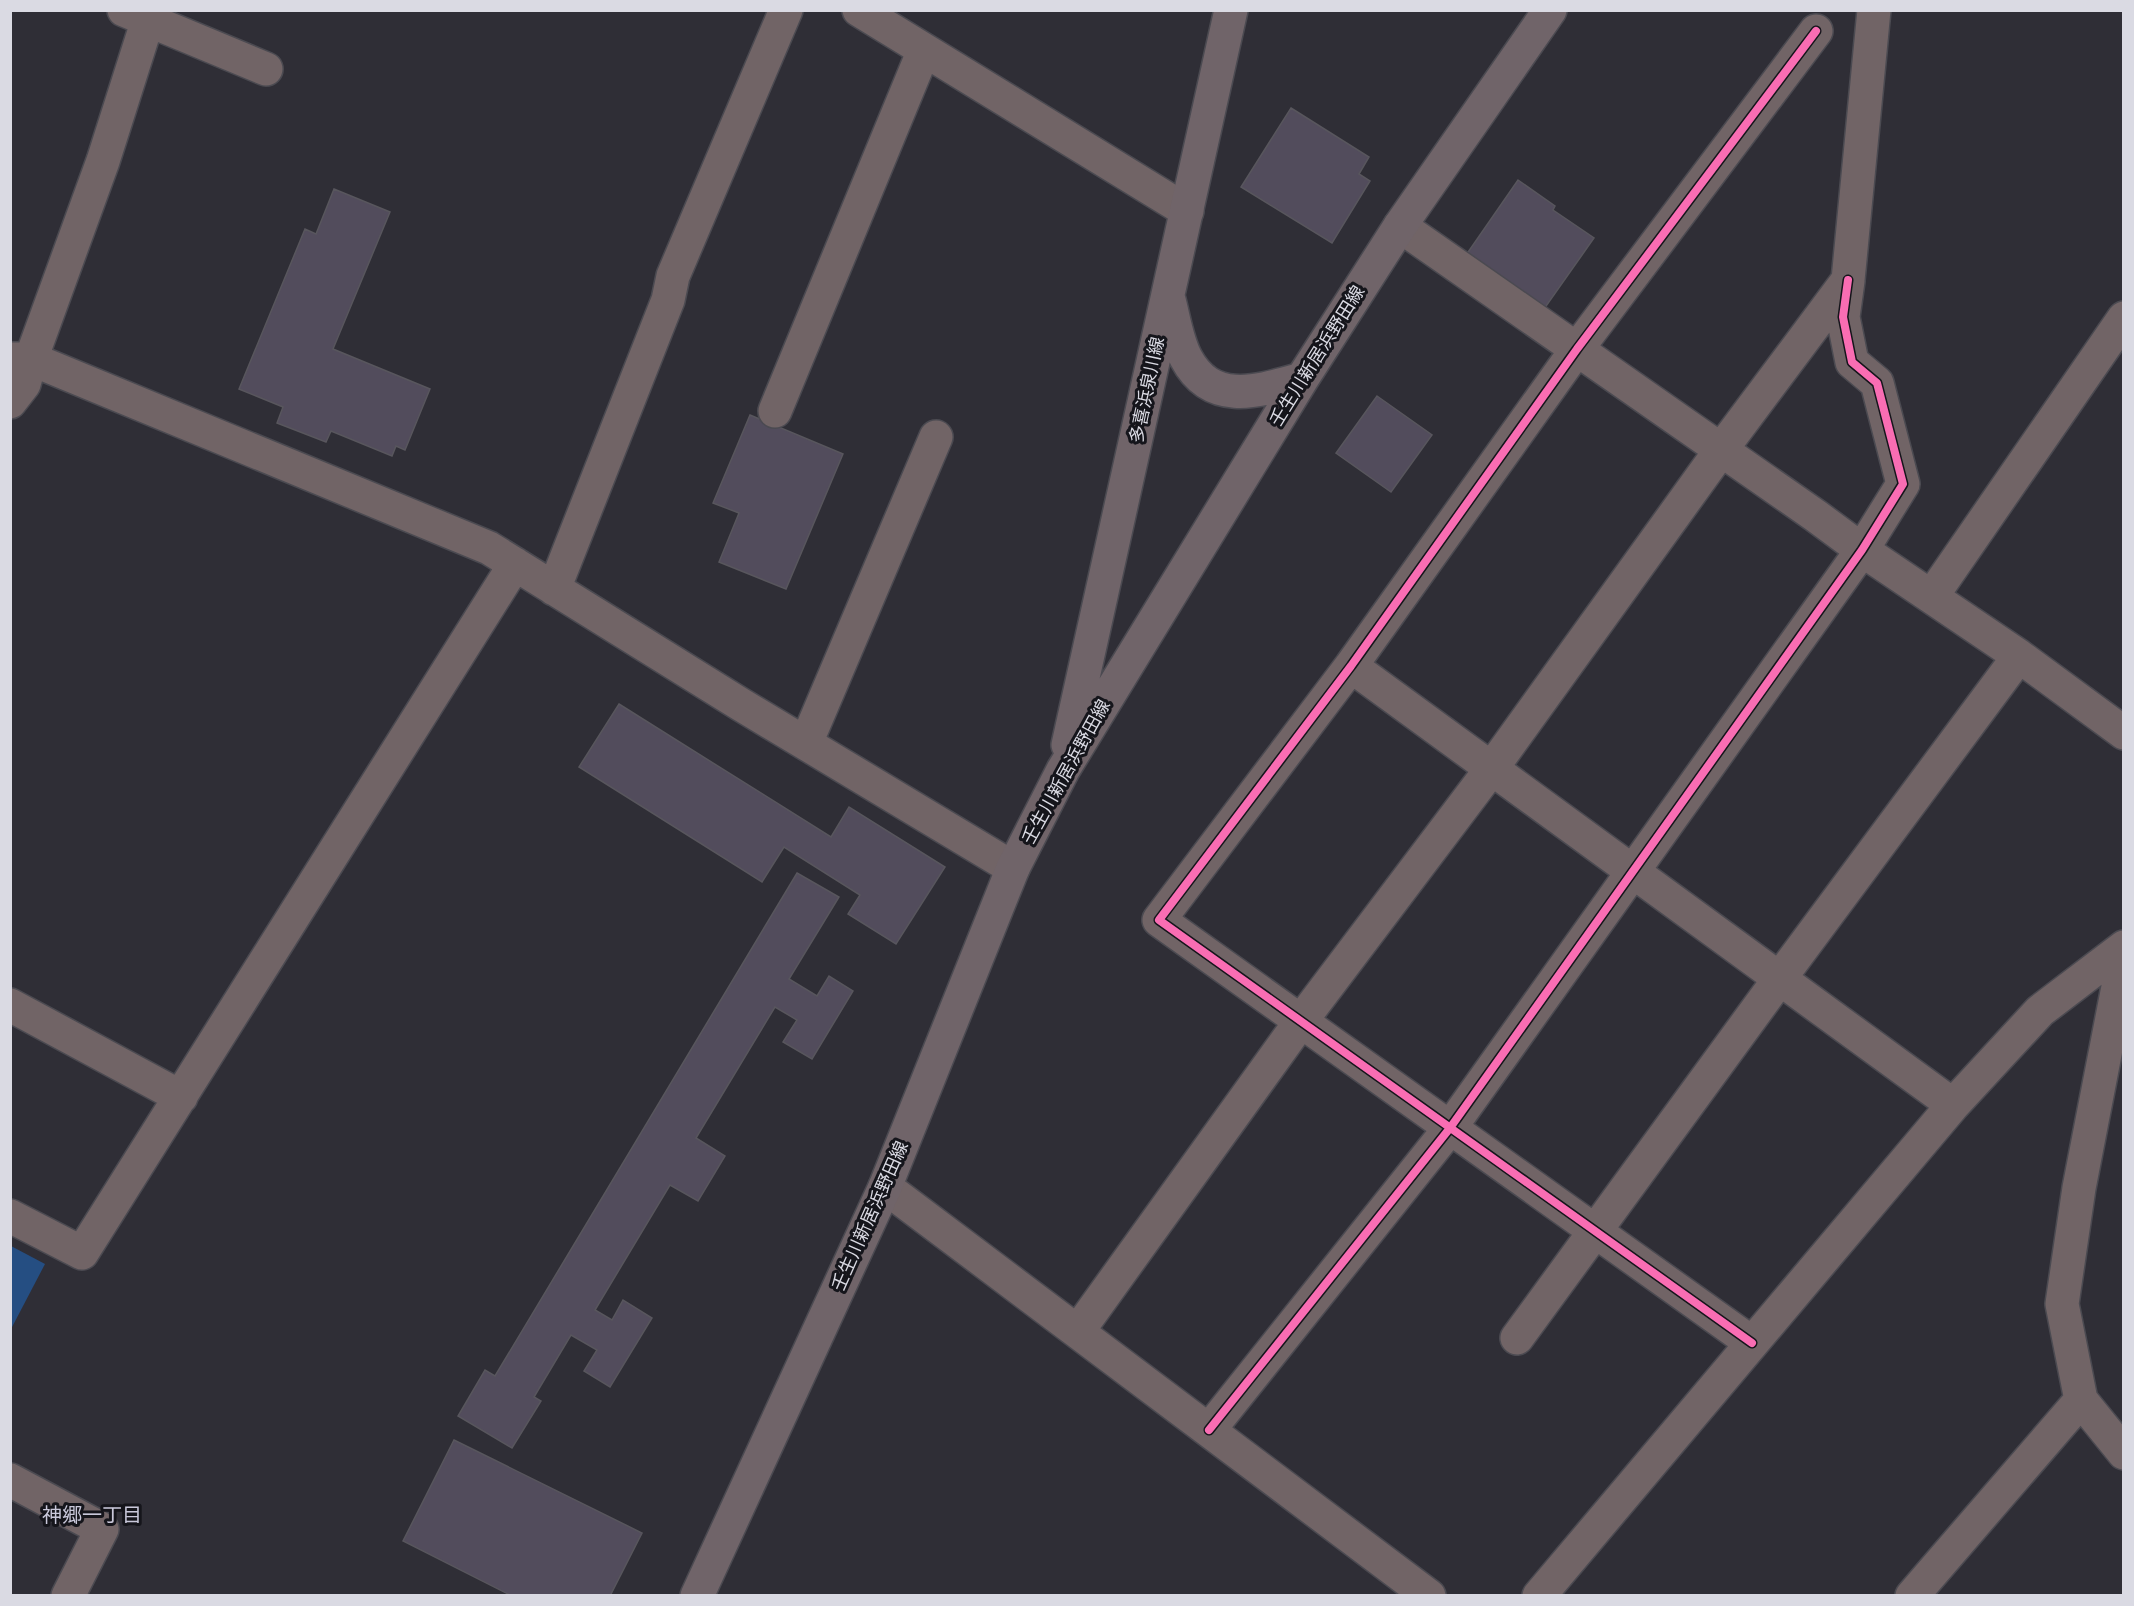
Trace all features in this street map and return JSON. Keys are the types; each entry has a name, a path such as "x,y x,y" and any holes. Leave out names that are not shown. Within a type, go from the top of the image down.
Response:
{"main road":[{"name":"多喜浜泉川線","path":"1063,770 1231,10"},
{"name":"壬生川新居浜野田線","path":"697,1596 885,1187 1013,868 1063,770 1302,379 1400,226 1550,10"},
{"path":"1167,296 1186,358 1210,385 1227,392 1247,392 1302,379"}],"street":[{"path":"554,589 668,300 673,276 786,10"},
{"path":"859,10 1187,211"},
{"path":"1209,1430 1450,1128 1862,550 1903,484 1877,383 1852,362 1843,317 1874,10"},
{"path":"10,402 24,384 21,359 103,161 141,14 266,69"},
{"path":"1752,1343 1159,920 1351,666 1577,349 1816,31"},
{"path":"775,411 924,50"},
{"path":"1400,226 1862,550 2019,656 2124,734"},
{"path":"1078,1331 1301,1021 1492,768 1721,450 1848,280"},
{"path":"1932,596 2124,318"},
{"path":"21,359 489,548 1013,868"},
{"path":"806,743 936,437"},
{"path":"10,1216 82,1253 515,564"},
{"path":"1517,1338 2019,656"},
{"path":"1351,666 1953,1105"},
{"path":"1539,1596 1953,1105 2040,1011 2124,947"},
{"path":"2124,956 2079,1188 2062,1304 2081,1400 2124,1453"},
{"path":"10,1005 181,1097"},
{"path":"885,1187 1429,1596"},
{"path":"1912,1596 2081,1400"},
{"path":"10,1480 102,1529 68,1596"}],"water":[{"path":"11,1246 45,1264 11,1329"}],"building":[{"path":"1291,108 1369,157 1359,174 1370,181 1332,243 1241,187"},
{"path":"1518,180 1555,206 1553,210 1594,238 1544,309 1466,255"},
{"path":"334,189 390,212 333,349 430,389 405,450 396,446 392,456 331,431 326,442 277,423 283,407 239,389 305,229 316,234"},
{"path":"1377,396 1432,435 1391,492 1336,453"},
{"path":"750,415 843,454 786,589 719,562 739,513 713,503"},
{"path":"619,704 831,837 849,807 945,867 896,944 848,914 860,895 784,847 762,882 579,767"},
{"path":"797,873 839,897 789,979 817,996 829,976 853,991 812,1059 783,1042 797,1020 775,1007 696,1138 725,1156 698,1201 670,1185 595,1310 612,1320 623,1300 652,1318 610,1387 584,1371 597,1350 571,1335 534,1397 541,1401 512,1448 458,1416 485,1370 495,1376"},
{"path":"454,1440 642,1533 610,1596 512,1596 403,1541"}],"cycle path":[{"path":"1752,1343 1159,920 1351,666 1577,349 1816,31"},
{"path":"1209,1430 1450,1128 1862,550 1903,484 1877,383 1852,362 1843,317 1848,280"}],"district":[{"name":"神郷一丁目","path":"92,1515"}]}
